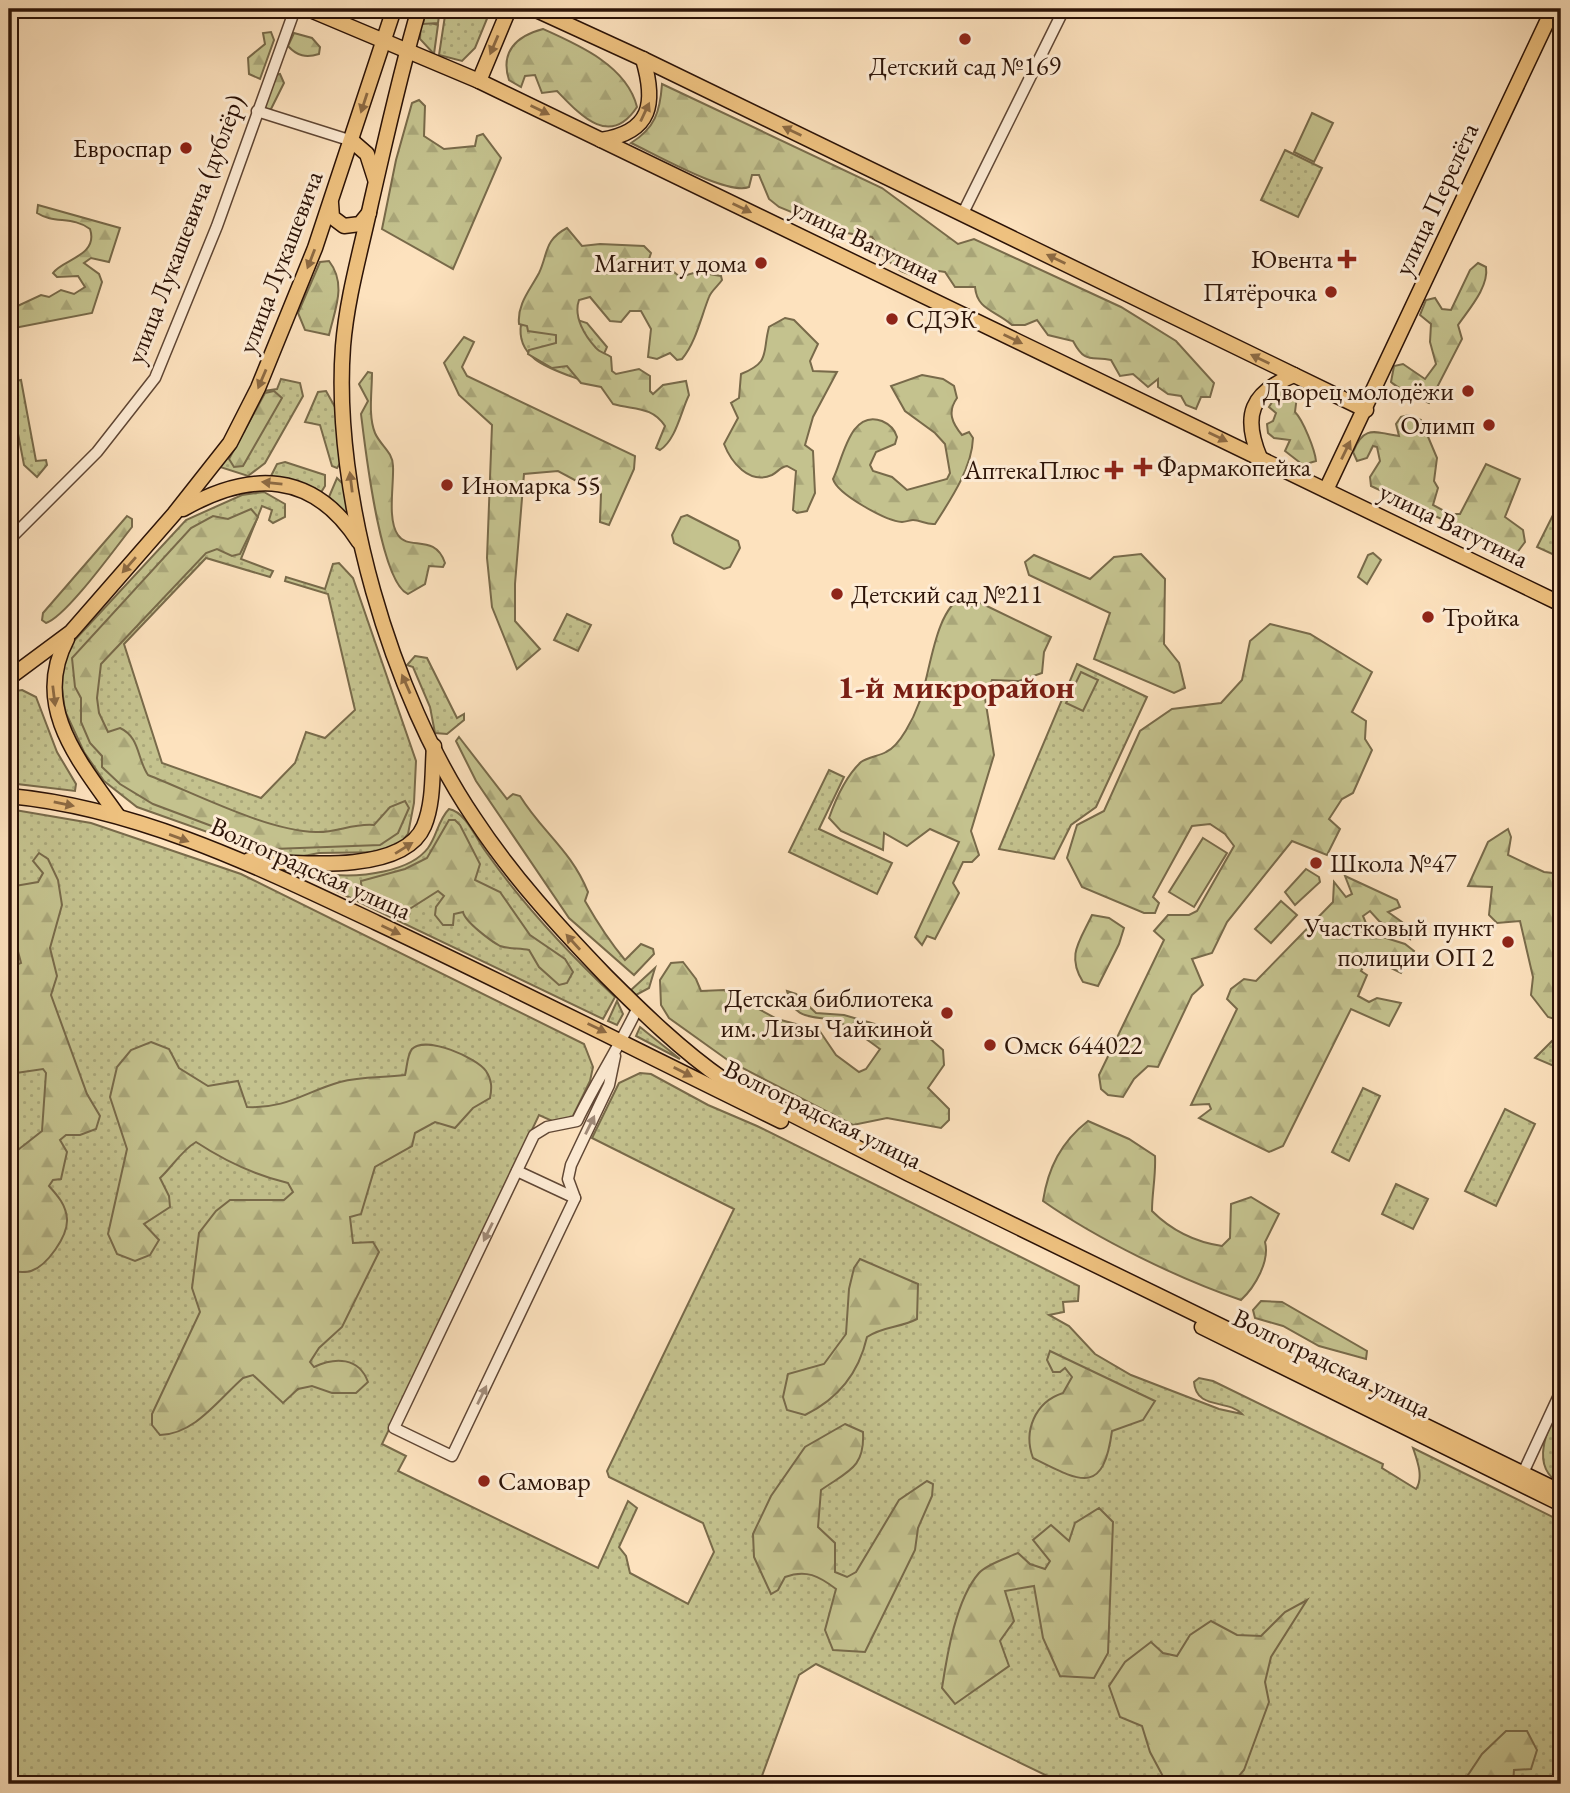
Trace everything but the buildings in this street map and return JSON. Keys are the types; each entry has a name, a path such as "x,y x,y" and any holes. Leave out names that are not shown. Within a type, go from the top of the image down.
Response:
{"main road":[{"name":"улица Ватутина","path":"308,9 408,48 479,81 1561,604"},
{"name":"улица Лукашевича","path":"174,514 230,443 289,316 352,141 394,9"},
{"path":"363,549 351,478 342,382 346,322 369,212 419,9"},
{"path":"479,81 509,9"},
{"path":"534,9 963,213 1366,410 1326,490"},
{"name":"улица Перелёта","path":"1366,410 1553,9"},
{"path":"601,140 624,136 641,122 650,105 651,85 643,59"},
{"path":"352,141 370,159 376,184"},
{"path":"331,201 332,216 344,226 360,224 369,212"},
{"path":"1260,458 1249,433 1253,407 1269,385 1294,375"},
{"path":"9,678 71,632 174,514 202,498 242,483 278,483 301,491 338,516 363,549"},
{"name":"Волгоградская улица","path":"363,549 400,669 434,746 472,816 528,892 584,954 702,1065 747,1093 1561,1492"},
{"path":"71,632 57,658 52,687 55,706 76,758 118,816"},
{"path":"241,860 322,863 375,859 398,853 413,843 424,827 430,802 434,746"},
{"name":"Волгоградская улица","path":"9,796 118,816 241,860 622,1041 1561,1504"}],"street":[{"name":"улица Лукашевича (дублёр)","path":"9,540 97,452 155,378 217,226 295,9"},
{"path":"963,213 1063,9"},
{"path":"257,111 352,141"},
{"path":"615,1056 609,1084 571,1165 568,1179 575,1198 452,1456 394,1429 517,1171 540,1130 578,1121 597,1080 615,1056 638,1007"},
{"path":"517,1171 575,1198"},
{"path":"1523,1473 1561,1391"}],"green space":[{"path":"426,9 440,9 438,23 423,24"},
{"path":"446,9 491,9 475,48 462,61 439,55"},
{"path":"421,20 438,25 434,54 420,39"},
{"path":"543,29 586,50 623,80 637,107 627,119 606,127 596,124 576,110 557,91 542,93 535,75 525,76 521,87 509,80 507,61 512,47 525,36"},
{"path":"271,32 274,40 260,79 249,74 248,58 265,44 263,33"},
{"path":"294,33 312,38 320,47 319,54 302,55 291,49 288,46"},
{"path":"280,74 284,83 271,109 266,110 263,107 275,75"},
{"path":"662,84 882,188 958,244 974,239 1121,307 1176,341 1214,383 1210,397 1201,397 1196,409 1186,405 1181,396 1168,394 1158,387 1158,379 1148,387 1133,374 1120,376 1111,360 1085,356 1073,341 1048,335 1037,320 1025,325 1012,325 979,301 975,287 955,287 945,272 939,271 932,283 901,271 885,258 872,237 840,232 779,207 769,199 759,175 752,175 749,187 725,185 690,172 631,143 646,131 655,118"},
{"path":"419,100 425,106 424,136 444,149 475,146 477,136 483,134 501,158 453,269 382,229 396,160 412,103"},
{"path":"1312,113 1333,123 1314,162 1294,152"},
{"path":"1285,150 1322,168 1298,217 1261,200"},
{"path":"38,205 120,228 109,262 91,258 84,263 99,274 102,282 92,313 9,329 9,310 41,295 49,297 61,290 74,294 85,287 78,276 57,277 53,273 84,251 91,238 90,229 77,223 43,216 37,213"},
{"path":"567,228 582,246 644,246 651,253 648,262 654,270 669,268 680,277 697,272 721,276 722,280 709,297 691,345 682,359 677,360 670,353 657,359 648,357 651,329 641,311 630,311 621,322 610,321 590,297 579,300 581,326 598,350 611,357 612,371 616,374 639,369 650,376 650,391 653,394 663,385 686,381 689,395 674,432 660,450 656,448 665,426 654,415 613,404 601,387 581,383 567,366 552,368 528,354 529,350 556,343 556,335 528,331 527,326 519,324 519,317 522,304 539,273 550,243"},
{"path":"329,261 337,279 338,297 329,335 305,330 298,313 320,262"},
{"path":"1478,263 1486,267 1484,282 1477,298 1458,325 1462,339 1429,403 1391,382 1394,366 1403,364 1425,379 1436,364 1430,342 1431,324 1420,315 1426,300 1435,298 1442,309 1451,310 1470,270"},
{"path":"540,308 587,323 607,347 591,384 542,364 525,348 521,338 521,324"},
{"path":"785,318 794,320 818,344 810,361 813,371 837,372 813,417 805,445 813,451 815,493 807,511 797,513 793,510 796,471 787,466 772,475 756,477 736,464 724,444 738,418 731,403 739,398 741,374 761,361 769,327"},
{"path":"464,337 474,342 462,367 467,376 635,456 634,469 609,525 600,522 601,494 558,471 524,474 515,584 515,621 540,649 517,669 492,607 487,558 492,425 459,395 444,363"},
{"path":"368,372 372,373 373,426 392,461 392,512 395,529 402,540 435,548 445,563 443,567 429,566 425,584 408,594 398,584 389,565 376,512 361,414 368,401 359,384"},
{"path":"922,375 943,379 954,386 957,398 952,408 953,422 962,435 969,432 973,438 965,472 935,524 913,520 902,522 885,517 852,499 833,479 849,438 862,422 871,419 887,424 897,437 895,444 876,452 870,465 873,471 892,477 907,490 947,479 950,473 945,444 935,433 905,411 891,386"},
{"path":"281,379 300,383 303,396 265,463 248,476 220,467 264,391 277,389"},
{"path":"21,380 36,461 46,460 47,465 37,477 24,465 9,387 9,382"},
{"path":"1290,390 1297,396 1295,412 1308,435 1316,461 1303,465 1285,451 1290,440 1274,438 1268,433 1267,424 1273,421 1276,413 1269,407 1279,391"},
{"path":"274,391 282,398 243,466 234,467 229,459 265,393"},
{"path":"326,391 335,407 341,462 337,468 332,466 320,425 305,422 318,392"},
{"path":"1409,415 1421,420 1437,458 1434,481 1438,488 1433,505 1450,514 1460,514 1486,464 1520,479 1505,517 1523,530 1525,542 1516,554 1371,486 1370,477 1380,461 1377,447 1373,446 1367,458 1357,461 1353,452 1357,443 1371,432 1399,436 1396,424 1401,417"},
{"path":"285,462 325,475 325,486 320,494 270,478 277,464"},
{"path":"337,478 343,484 349,523 326,504"},
{"path":"264,492 285,504 285,517 273,523 269,520 272,510 262,506 241,559 273,571 270,577 206,558 124,644 162,763 261,798 295,763 306,732 325,738 355,710 328,594 285,581 286,577 325,589 333,564 339,563 353,578 416,761 414,803 408,834 399,845 386,852 319,853 299,857 258,850 137,807 104,781 84,752 65,711 60,674 72,643 186,520 242,495"},
{"path":"1561,499 1561,558 1537,547"},
{"path":"251,509 258,517 240,554 232,556 217,549 206,553 101,664 97,698 99,713 108,732 120,728 131,737 148,775 231,810 276,825 316,832 374,825 390,807 405,801 409,808 398,833 380,845 273,849 153,804 120,784 102,767 102,756 90,743 81,722 81,698 75,687 72,658 191,528 213,516 228,519"},
{"path":"687,515 738,541 740,548 730,567 724,569 674,543 672,535 681,517"},
{"path":"127,516 132,519 132,527 90,580 55,618 46,623 42,620 43,613"},
{"path":"1373,553 1381,560 1367,584 1358,577 1368,555"},
{"path":"1141,554 1165,579 1164,644 1179,663 1185,688 1174,693 1094,659 1110,613 1029,575 1025,562 1034,555 1090,579 1114,557"},
{"path":"964,595 1051,637 1044,652 1042,673 1019,681 992,680 985,698 994,755 971,831 979,855 972,862 963,862 953,883 959,893 935,939 927,936 922,945 915,937 959,842 930,829 907,846 884,833 883,850 841,831 829,818 842,788 855,768 864,760 891,749 906,730 923,691 939,629 954,603"},
{"path":"567,614 591,625 578,651 554,640"},
{"path":"1270,624 1310,634 1372,672 1352,712 1366,721 1365,739 1372,750 1353,793 1342,799 1329,819 1340,829 1327,855 1292,841 1227,922 1212,953 1192,959 1203,985 1192,995 1158,1067 1148,1066 1134,1079 1123,1097 1108,1095 1101,1089 1099,1075 1164,940 1154,931 1168,915 1189,915 1197,911 1234,846 1225,834 1210,824 1192,826 1153,897 1159,903 1155,913 1144,913 1082,887 1067,858 1077,825 1104,811 1140,731 1172,709 1221,703 1242,680 1250,641"},
{"path":"415,656 427,658 457,718 464,714 464,720 447,734 435,733 430,707 413,667 407,665"},
{"path":"1077,664 1147,697 1096,807 1071,825 1054,859 999,849"},
{"path":"1081,672 1098,680 1083,711 1066,703"},
{"path":"22,690 36,697 57,752 76,784 75,791 9,783 9,692"},
{"path":"459,737 507,799 513,794 520,796 565,853 588,892 585,901 625,960 641,944 653,949 654,954 634,975 569,918 476,781 456,741"},
{"path":"829,770 844,777 819,829 892,863 877,894 789,852"},
{"path":"9,809 91,823 241,874 584,1044 593,1067 590,1081 570,1122 559,1124 539,1115 382,1444 406,1456 398,1471 598,1568 628,1501 637,1508 619,1547 626,1556 630,1573 688,1604 714,1552 703,1523 609,1477 607,1471 734,1209 592,1138 619,1083 640,1073 651,1074 708,1105 757,1126 1079,1286 1078,1301 1063,1302 1064,1312 1049,1315 1069,1326 1095,1354 1131,1375 1219,1409 1242,1414 1236,1409 1200,1397 1194,1382 1199,1378 1213,1381 1383,1464 1382,1468 1416,1489 1420,1474 1413,1448 1561,1521 1561,1784 1064,1784 816,1664 799,1675 759,1784 9,1784"},
{"path":"449,809 466,820 482,847 515,891 580,963 615,997 603,1019 334,890 330,880 334,875 385,871 410,863 420,856 428,848"},
{"path":"449,820 455,820 460,825 480,864 475,880 500,892 530,935 565,959 573,972 567,983 559,985 539,967 529,950 503,947 491,940 473,926 463,912 454,914 453,925 443,925 435,915 436,907 444,896 438,891 408,910 378,901 362,888 361,881 405,869 427,858"},
{"path":"1508,829 1511,837 1508,855 1544,872 1561,874 1561,1021 1548,1017 1531,995 1533,977 1520,921 1497,923 1489,915 1492,887 1468,886 1488,842"},
{"path":"1203,838 1227,853 1194,907 1169,892"},
{"path":"39,853 48,859 58,880 62,905 50,948 57,976 51,995 87,1094 100,1116 96,1129 80,1135 66,1135 60,1140 67,1152 61,1179 53,1180 49,1186 61,1201 67,1219 60,1242 50,1257 37,1268 29,1272 9,1272 9,1157 42,1131 46,1073 43,1069 9,1074 9,968 21,963 9,917 9,887 38,882 43,873 33,861"},
{"path":"1306,869 1319,877 1320,882 1295,905 1285,892"},
{"path":"1345,876 1397,900 1400,907 1388,912 1409,927 1410,939 1379,921 1370,911 1363,916 1370,933 1405,944 1414,951 1401,973 1367,960 1361,971 1367,975 1358,996 1369,1002 1377,998 1401,1003 1389,1026 1351,1009 1283,1146 1269,1152 1199,1118 1211,1109 1209,1104 1191,1105 1237,1009 1227,999 1231,989 1244,979 1256,981 1333,902 1334,882 1346,897 1352,894"},
{"path":"1281,901 1297,915 1271,943 1255,929"},
{"path":"1092,915 1109,918 1124,928 1098,986 1083,982 1075,956"},
{"path":"683,962 701,991 724,990 777,1019 819,1030 836,1055 859,1072 866,1069 880,1049 844,1025 801,1013 795,1009 787,991 796,994 816,1013 844,1015 892,1029 921,1031 943,1050 944,1065 928,1088 949,1109 949,1120 941,1128 887,1118 853,1125 729,1061 669,1018 661,1005 660,980 671,963"},
{"path":"655,968 649,988 636,995 631,990"},
{"path":"617,1001 623,1014 617,1025 608,1021"},
{"path":"640,1027 680,1059 636,1036"},
{"path":"1561,1035 1561,1069 1535,1058"},
{"path":"151,1042 169,1049 179,1068 208,1086 238,1081 247,1107 284,1103 348,1080 405,1075 410,1052 419,1045 451,1050 473,1060 488,1074 491,1084 490,1098 473,1108 455,1128 435,1122 415,1133 412,1146 375,1167 361,1214 350,1217 353,1243 373,1242 379,1252 342,1327 319,1348 310,1362 314,1367 346,1361 359,1368 368,1382 356,1393 332,1393 312,1386 298,1389 283,1403 253,1375 243,1378 205,1414 184,1429 160,1435 152,1425 152,1414 200,1312 192,1288 199,1233 216,1211 230,1200 284,1200 293,1192 288,1183 240,1167 196,1142 186,1149 160,1178 169,1196 170,1207 144,1224 159,1240 150,1255 135,1261 117,1254 108,1234 127,1149 110,1097 117,1067 131,1050"},
{"path":"1363,1088 1380,1096 1349,1161 1332,1152"},
{"path":"1505,1109 1535,1124 1496,1206 1465,1191"},
{"path":"1088,1121 1129,1139 1155,1156 1152,1211 1184,1234 1202,1242 1222,1246 1230,1238 1231,1204 1251,1197 1279,1214 1265,1242 1265,1257 1260,1273 1241,1300 1139,1257 1088,1230 1043,1201 1057,1156 1070,1138"},
{"path":"1396,1184 1428,1199 1413,1229 1382,1214"},
{"path":"860,1259 918,1284 917,1319 867,1337 853,1373 837,1393 817,1408 805,1415 787,1410 783,1397 788,1374 824,1364 846,1334 849,1289 854,1268"},
{"path":"1261,1301 1282,1302 1367,1351 1366,1359 1319,1346 1283,1326 1255,1318 1253,1310"},
{"path":"1050,1351 1155,1401 1143,1420 1112,1431 1103,1466 1096,1474 1087,1478 1064,1473 1033,1458 1030,1448 1031,1428 1039,1410 1053,1397 1063,1393 1072,1377 1065,1368 1060,1372 1053,1372 1047,1360"},
{"path":"1561,1402 1561,1484 1551,1477 1545,1468 1543,1457 1547,1434"},
{"path":"845,1424 863,1432 861,1454 847,1473 821,1490 818,1527 835,1543 835,1572 847,1577 856,1572 899,1500 927,1481 933,1484 932,1496 918,1528 915,1550 865,1652 833,1650 825,1630 836,1589 818,1577 799,1574 785,1577 778,1590 771,1594 754,1557 753,1534 771,1496 805,1447"},
{"path":"1099,1508 1113,1522 1108,1653 1094,1678 1060,1676 1043,1638 1034,1586 1005,1591 1014,1621 1000,1641 1009,1666 955,1704 942,1688 947,1660 964,1597 979,1573 1018,1553 1030,1564 1045,1569 1050,1561 1033,1540 1051,1525 1069,1541 1075,1523"},
{"path":"1307,1600 1271,1657 1265,1682 1269,1702 1244,1770 1232,1784 1167,1784 1150,1752 1142,1726 1120,1717 1109,1686 1125,1662 1151,1642 1163,1653 1177,1656 1190,1635 1211,1621 1237,1635 1261,1636 1285,1612"},
{"path":"1506,1731 1527,1731 1537,1750 1531,1769 1514,1770 1513,1784 1462,1784 1482,1754"}],"place":[{"name":"Детский сад №169","path":"965,39"},
{"name":"Евроспар","path":"186,148"},
{"name":"Ювента","path":"1347,259"},
{"name":"Магнит у дома","path":"761,263"},
{"name":"Пятёрочка","path":"1331,292"},
{"name":"СДЭК","path":"892,319"},
{"name":"Дворец молодёжи","path":"1468,391"},
{"name":"Олимп","path":"1489,425"},
{"name":"Фармакопейка","path":"1143,467"},
{"name":"АптекаПлюс","path":"1114,470"},
{"name":"Иномарка 55","path":"447,485"},
{"name":"Детский сад №211","path":"837,594"},
{"name":"Тройка","path":"1428,617"},
{"name":"Школа №47","path":"1316,863"},
{"name":"Участковый пункт полиции ОП 2","path":"1508,942"},
{"name":"Детская библиотека им. Лизы Чайкиной","path":"947,1013"},
{"name":"Омск 644022","path":"990,1045"},
{"name":"Самовар","path":"484,1481"}],"district":[{"name":"1-й микрорайон","path":"956,686"}]}
